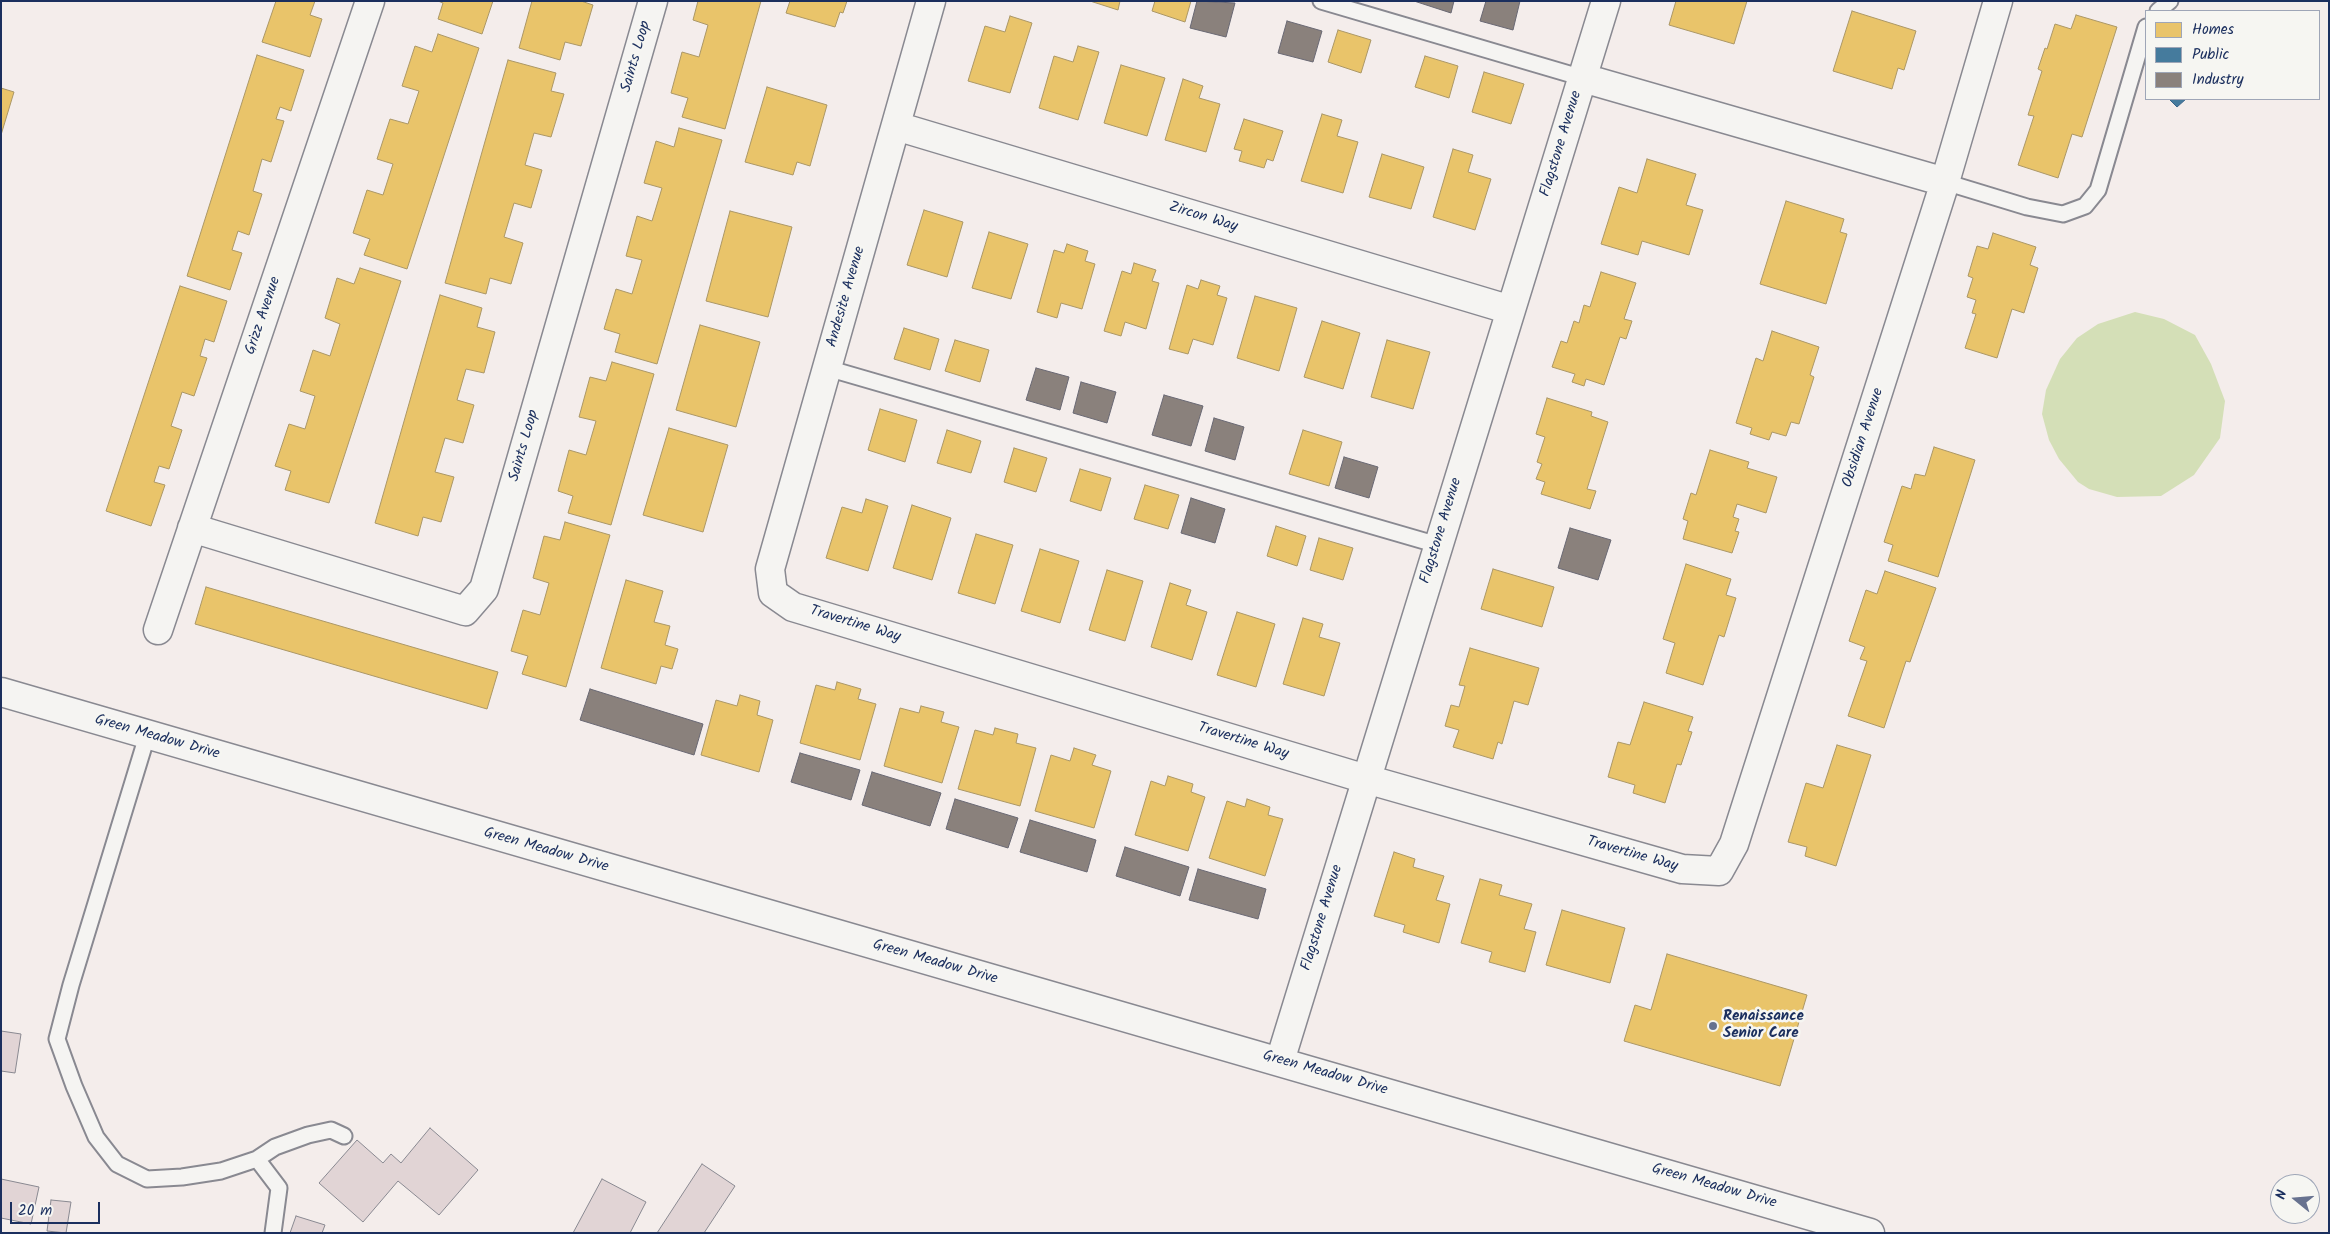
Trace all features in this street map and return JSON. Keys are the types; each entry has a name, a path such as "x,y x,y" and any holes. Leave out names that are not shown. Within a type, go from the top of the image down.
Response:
{"street":[{"name":"Grizz Avenue","path":"158,630 370,1"},
{"name":"Saints Loop","path":"192,528 465,611 484,589 653,1"},
{"name":"Andesite Avenue","path":"773,594 770,569 932,1"},
{"name":"Flagstone Avenue","path":"1280,1061 1606,1"},
{"name":"Obsidian Avenue","path":"1718,871 1734,844 1945,182 1998,1"},
{"path":"1583,78 1945,182"},
{"name":"Zircon Way","path":"896,126 1511,310"},
{"name":"Travertine Way","path":"773,594 793,607 1366,779 1682,869 1718,871"},
{"name":"Green Meadow Drive","path":"1,692 147,736 1280,1061 1870,1233"}],"lane":[{"path":"1321,1 1583,78"},
{"path":"2159,10 2170,1"},
{"path":"1945,182 2027,207 2063,214 2085,206 2098,190 2145,30"},
{"path":"827,368 1438,545"},
{"path":"147,736 56,1039 96,1137 117,1164 147,1179 182,1177 222,1171 257,1159 275,1147 308,1135 331,1130 344,1136"},
{"path":"257,1159 279,1188 273,1233"}],"green space":[{"path":"2135,312 2164,319 2195,335 2211,364 2225,401 2220,438 2194,475 2161,496 2117,497 2089,489 2078,482 2059,459 2049,440 2042,414 2046,390 2060,359 2077,338 2098,324"}],"building: Homes":[{"path":"276,1 315,1 310,15 322,19 310,57 262,42"},
{"path":"438,1 493,1 482,34 438,19 443,3"},
{"path":"532,1 581,1 593,5 581,46 565,42 560,60 519,48"},
{"path":"698,1 761,1 725,129 682,117 688,98 671,93 682,52 699,57 708,25 693,20"},
{"path":"790,1 847,1 843,13 840,12 835,27 786,13"},
{"path":"1090,1 1120,1 1118,10"},
{"path":"1155,1 1191,1 1185,22 1152,11"},
{"path":"1676,1 1747,1 1734,44 1669,25"},
{"path":"1852,11 1916,31 1904,70 1898,68 1892,89 1833,71"},
{"path":"2076,15 2117,27 2082,137 2072,134 2058,178 2018,165 2034,116 2028,115 2042,71 2038,69 2045,48 2047,49 2055,24 2071,29"},
{"path":"1010,16 1032,23 1010,93 968,81 985,26 1005,32"},
{"path":"1338,30 1371,40 1361,73 1328,62"},
{"path":"438,34 479,48 407,269 364,255 370,239 353,233 367,190 383,195 393,164 377,159 390,119 408,124 419,91 402,86 415,46 432,52"},
{"path":"1078,46 1099,52 1078,120 1039,108 1054,56 1073,62"},
{"path":"257,55 304,70 291,111 280,107 276,119 284,121 271,162 262,159 253,191 262,194 249,235 238,231 232,250 242,253 230,290 187,276"},
{"path":"1425,56 1458,66 1449,98 1415,87"},
{"path":"508,60 556,73 551,91 564,94 551,137 534,133 525,165 542,170 531,208 514,203 504,237 523,243 511,284 490,278 486,294 445,283"},
{"path":"1121,65 1165,78 1147,136 1104,123"},
{"path":"1484,72 1524,84 1511,124 1472,112"},
{"path":"1183,79 1203,86 1199,98 1220,104 1206,152 1165,140"},
{"path":"767,87 827,105 810,166 797,162 793,175 745,162"},
{"path":"1,88 14,92 1,135"},
{"path":"1322,114 1342,120 1337,136 1358,142 1343,193 1301,181"},
{"path":"1244,119 1283,131 1273,161 1267,159 1264,168 1239,161 1242,151 1234,149"},
{"path":"679,128 722,140 657,364 615,352 620,334 604,329 616,289 632,294 642,260 626,256 637,216 652,221 662,188 644,183 656,141 674,147"},
{"path":"1453,149 1473,155 1468,172 1491,179 1475,230 1433,217"},
{"path":"1382,154 1424,167 1411,209 1369,197"},
{"path":"1647,159 1696,174 1686,205 1703,210 1689,255 1642,241 1638,255 1601,244 1619,187 1637,193"},
{"path":"1786,201 1844,219 1840,232 1847,234 1826,304 1760,284"},
{"path":"924,210 963,222 947,277 907,265"},
{"path":"730,211 792,227 768,317 706,301"},
{"path":"989,232 1028,244 1011,299 972,288"},
{"path":"1993,233 2036,247 2030,265 2038,268 2024,313 2012,309 1997,358 1965,348 1976,314 1972,313 1976,300 1967,297 1973,278 1968,276 1977,246 1988,249"},
{"path":"1067,244 1088,251 1085,261 1095,264 1082,309 1061,303 1057,318 1037,312 1054,250 1064,253"},
{"path":"1134,263 1156,270 1152,281 1159,283 1146,329 1125,322 1121,336 1104,331 1122,271 1131,274"},
{"path":"360,268 401,281 329,503 285,490 291,471 275,466 289,424 305,429 315,396 300,391 313,350 330,356 340,324 325,318 337,278 354,284"},
{"path":"1601,272 1636,283 1624,319 1632,321 1626,339 1620,337 1604,385 1586,379 1584,386 1572,382 1575,374 1552,367 1561,341 1567,343 1574,321 1579,323 1584,305 1590,307"},
{"path":"1201,280 1220,286 1217,295 1227,298 1213,345 1193,339 1188,354 1169,349 1187,285 1198,289"},
{"path":"180,286 227,301 214,342 205,339 200,356 207,358 194,396 182,392 171,426 182,430 169,469 159,466 154,482 165,485 151,526 106,511"},
{"path":"440,295 482,308 477,327 495,332 484,373 466,369 457,400 474,405 463,443 445,438 435,472 454,477 441,522 423,517 418,536 375,523"},
{"path":"1255,296 1297,308 1279,371 1237,358"},
{"path":"1322,321 1360,333 1343,389 1304,377"},
{"path":"700,325 760,342 736,427 676,410"},
{"path":"904,328 939,339 930,370 894,359"},
{"path":"1772,331 1819,347 1810,375 1814,377 1799,424 1791,422 1786,436 1772,432 1769,440 1750,434 1752,428 1736,423 1756,358 1763,361"},
{"path":"955,340 989,350 980,382 945,371"},
{"path":"1387,340 1430,352 1413,409 1371,397"},
{"path":"612,362 654,374 611,525 568,513 573,496 558,491 569,450 586,455 596,421 579,417 590,377 606,381"},
{"path":"1547,398 1592,412 1591,416 1608,422 1587,489 1596,491 1590,509 1541,494 1545,482 1536,479 1542,464 1537,462 1545,437 1536,434"},
{"path":"880,409 917,420 905,462 868,450"},
{"path":"669,428 728,445 703,532 643,515"},
{"path":"947,430 981,441 971,473 937,463"},
{"path":"1303,430 1342,442 1329,486 1289,474"},
{"path":"1934,447 1975,460 1938,577 1888,561 1893,545 1884,542 1902,486 1911,489 1915,474 1925,476"},
{"path":"1014,448 1047,458 1036,492 1004,482"},
{"path":"1710,450 1749,462 1747,468 1777,477 1766,513 1737,504 1733,517 1739,519 1735,531 1739,532 1732,553 1683,539 1688,521 1683,519 1691,493 1696,495"},
{"path":"1080,469 1111,478 1101,511 1070,501"},
{"path":"1145,485 1179,495 1168,529 1134,519"},
{"path":"866,499 888,506 868,571 826,558 842,507 862,513"},
{"path":"912,505 951,518 932,580 893,568"},
{"path":"565,522 610,535 566,687 522,674 528,656 511,651 523,610 540,615 549,583 533,578 544,536 560,540"},
{"path":"1276,526 1306,536 1297,566 1267,556"},
{"path":"976,534 1013,545 995,604 958,593"},
{"path":"1319,538 1353,548 1343,580 1310,570"},
{"path":"1040,549 1079,561 1060,623 1021,611"},
{"path":"1686,564 1731,579 1726,595 1736,598 1724,637 1719,635 1703,685 1666,673 1675,643 1663,639"},
{"path":"1493,569 1554,587 1542,627 1481,609"},
{"path":"1107,570 1143,581 1125,641 1089,630"},
{"path":"1885,571 1936,588 1910,662 1906,661 1884,728 1848,716 1867,661 1860,659 1865,647 1849,641 1866,590 1877,594"},
{"path":"626,580 663,591 654,622 670,626 665,645 678,649 672,669 661,666 656,684 601,668"},
{"path":"1170,583 1191,590 1186,605 1207,612 1192,660 1151,647"},
{"path":"206,587 498,672 487,709 195,624"},
{"path":"1237,612 1275,624 1256,687 1217,675"},
{"path":"1303,618 1323,624 1319,637 1340,643 1324,696 1283,684"},
{"path":"1470,648 1539,668 1528,705 1514,701 1502,744 1498,742 1493,759 1453,747 1459,730 1445,726 1451,705 1459,707 1465,686 1459,685"},
{"path":"837,682 861,689 858,699 876,704 860,760 800,743 816,685 835,690"},
{"path":"740,695 760,701 757,715 773,720 759,772 701,755 716,700 737,706"},
{"path":"1644,702 1693,717 1688,731 1692,732 1681,765 1677,764 1665,803 1633,793 1635,785 1608,777 1618,742 1630,745"},
{"path":"921,706 944,712 941,722 959,727 942,783 884,766 900,708 919,713"},
{"path":"995,728 1018,734 1016,743 1036,748 1020,806 958,789 975,730 993,735"},
{"path":"1837,745 1871,755 1836,866 1805,856 1807,847 1788,842 1806,783 1823,788"},
{"path":"1074,748 1096,755 1092,765 1111,771 1094,828 1035,811 1051,755 1070,761"},
{"path":"1168,776 1193,784 1191,792 1205,797 1188,851 1135,835 1151,781 1165,786"},
{"path":"1247,799 1270,807 1268,815 1283,819 1265,876 1209,858 1227,801 1245,807"},
{"path":"1394,852 1415,859 1413,867 1444,876 1436,900 1450,904 1439,943 1403,932 1405,925 1374,916"},
{"path":"1480,879 1502,885 1499,895 1532,904 1524,929 1536,932 1525,972 1489,962 1492,952 1461,943"},
{"path":"1562,910 1625,928 1610,983 1546,965"},
{"name":"Renaissance Senior Care","path":"1667,954 1807,995 1780,1086 1624,1041 1635,1005 1651,1010"}],"building: Public":[{"path":"2170,100 2185,100 2177,107"}],"building: Industry":[{"path":"1197,1 1235,3 1226,37 1190,28"},
{"path":"1414,1 1454,1 1451,13"},
{"path":"1486,1 1520,1 1513,30 1480,21"},
{"path":"1287,21 1322,31 1313,62 1278,53"},
{"path":"1036,368 1069,377 1060,410 1026,400"},
{"path":"1081,382 1116,392 1107,423 1073,413"},
{"path":"1164,395 1203,406 1191,446 1152,435"},
{"path":"1214,418 1244,427 1235,460 1205,451"},
{"path":"1344,457 1378,467 1369,498 1335,488"},
{"path":"1191,498 1225,509 1215,543 1181,533"},
{"path":"1570,528 1611,540 1598,580 1558,568"},
{"path":"590,689 703,724 694,755 580,720"},
{"path":"800,753 860,770 851,800 791,782"},
{"path":"872,772 941,793 930,826 862,805"},
{"path":"955,799 1018,818 1008,848 946,829"},
{"path":"1030,820 1096,840 1087,872 1020,852"},
{"path":"1125,847 1189,867 1180,896 1116,876"},
{"path":"1198,869 1266,889 1258,919 1189,900"}],"building: Other":[{"path":"1,1031 21,1034 15,1073 1,1071"},
{"path":"430,1128 478,1170 439,1215 398,1181 363,1222 319,1183 357,1140 383,1163 391,1154 401,1163"},
{"path":"702,1164 735,1186 704,1233 657,1233"},
{"path":"1,1179 39,1187 31,1224 1,1218"},
{"path":"602,1179 646,1202 630,1233 573,1233"},
{"path":"51,1200 71,1202 66,1233 47,1231"},
{"path":"296,1216 325,1225 322,1233 290,1233"}],"place":[{"name":"Renaissance Senior Care","path":"1713,1026"}]}
